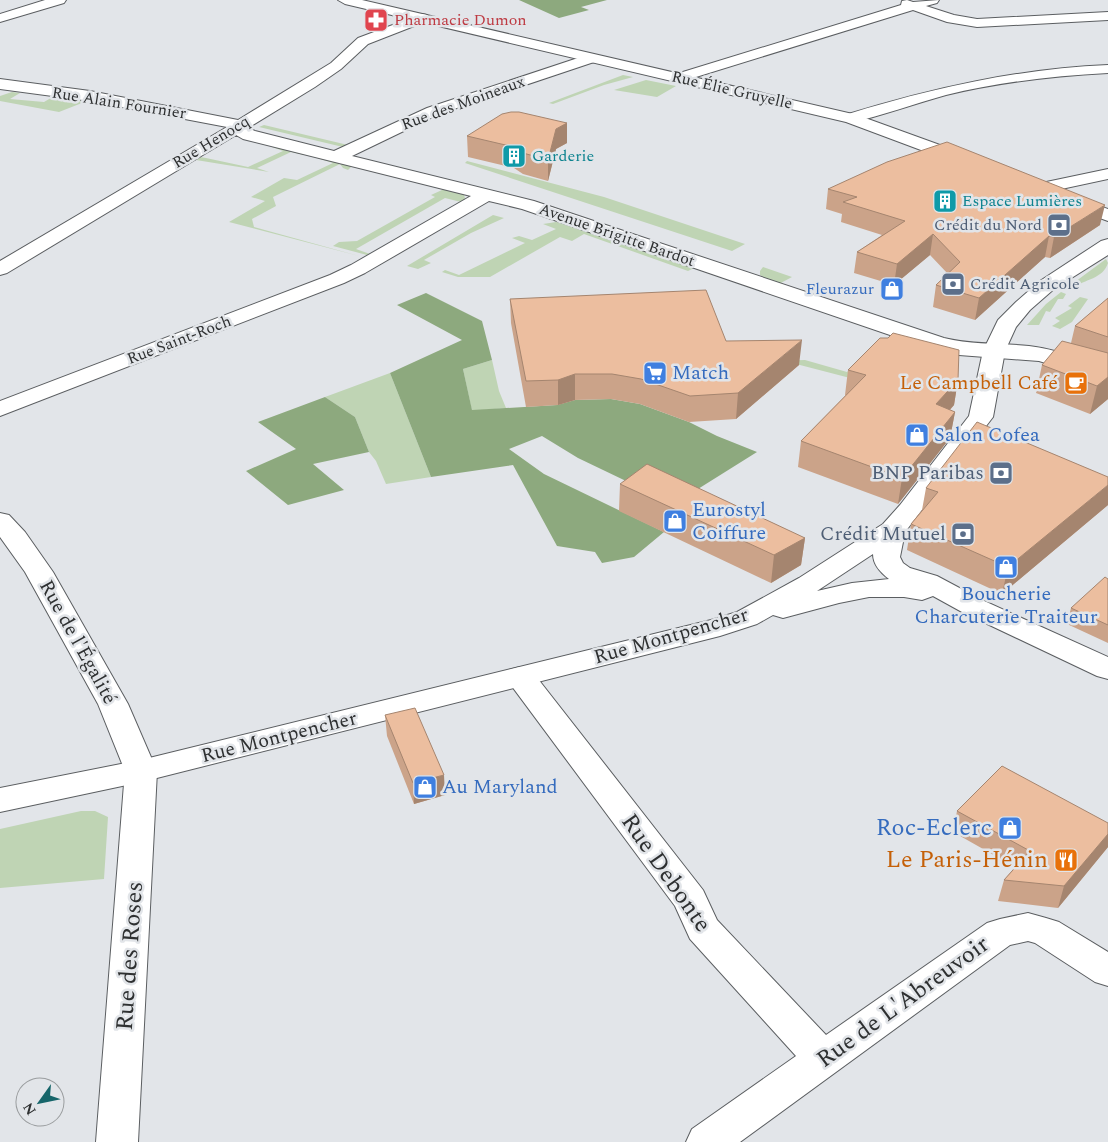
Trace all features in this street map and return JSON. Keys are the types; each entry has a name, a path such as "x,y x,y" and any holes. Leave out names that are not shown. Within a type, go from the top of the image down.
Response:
{"street":[{"path":"0,18 59,0"},
{"name":"Rue Élie Gruyelle","path":"345,0 851,118 983,167"},
{"path":"896,0 952,19 977,23 1108,16"},
{"path":"678,78 932,0"},
{"name":"Rue Henocq","path":"0,269 317,79 336,66 363,42 422,18"},
{"name":"Rue des Moineaux","path":"337,156 433,111 592,58"},
{"path":"851,118 941,91 987,80 1049,72 1108,68"},
{"name":"Rue Alain Fournier","path":"0,84 111,100 232,122 236,127"},
{"name":"Avenue Brigitte Bardot","path":"236,127 249,135 487,194 553,213 930,341 968,350 1047,356 1108,376"},
{"path":"1038,189 1108,174"},
{"path":"1020,182 1106,216"},
{"name":"Rue Saint-Roch","path":"0,409 358,269 487,194"},
{"name":"Rue Montpencher","path":"0,800 141,771 720,627 747,618 808,584 892,530 977,424 985,402 994,351 1006,325 1023,306 1047,285 1105,249"},
{"name":"Rue de l'Égalité","path":"0,521 16,538 39,572 113,704 141,771"},
{"path":"892,530 886,557 891,568 900,574 935,586 972,606 1108,669"},
{"path":"747,618 859,589 885,587 913,590 972,606"},
{"name":"Rue Debonte","path":"520,677 690,900 703,928 823,1060"},
{"name":"Rue des Roses","path":"118,1142 141,771"},
{"name":"Rue de L'Abreuvoir","path":"707,1142 1000,933 1028,927 1046,932 1108,971"}],"green space":[{"path":"519,0 607,0 581,7 589,10 559,18"},
{"path":"623,75 633,77 604,85 553,104 549,103"},
{"path":"646,80 676,86 657,97 614,90"},
{"path":"12,92 20,93 10,99 44,102 56,95 87,101 59,112 0,101 0,96"},
{"path":"264,125 348,145 343,147 259,127"},
{"path":"277,146 305,153 304,155 291,152 257,168 269,172 196,160 200,157 248,167 283,151 272,147"},
{"path":"320,159 352,166 348,170 340,164 273,197 276,206 252,219 254,227 359,256 229,222 265,201 251,197 284,178 297,180 333,163"},
{"path":"467,161 604,197 745,244 732,251 465,163"},
{"path":"449,189 464,194 465,199 461,202 445,198 356,249 370,254 367,255 333,246 339,242 357,241 435,197 431,195"},
{"path":"493,215 504,218 471,233 424,260 431,263 418,269 407,266"},
{"path":"564,223 694,268 688,271 584,234 572,241 560,237 490,277 458,277 442,272 445,270 459,275 525,243 512,238 519,236 532,240 556,229 543,224"},
{"path":"1106,259 1108,263 1106,268 1098,276 1073,288 1068,287"},
{"path":"763,267 792,277 777,285 760,275"},
{"path":"1061,292 1066,294 1063,299 1058,299 1050,312 1046,311 1039,325 1027,325 1046,304"},
{"path":"426,293 482,321 492,360 463,369 472,410 557,405 575,400 611,399 640,404 689,422 717,436 757,452 674,504 578,458 542,436 509,449 544,474 664,532 634,557 602,563 595,552 557,546 513,465 431,477 390,373 462,340 397,305"},
{"path":"1080,297 1088,299 1072,322 1060,329 1052,326 1060,321 1055,318 1072,308 1068,306"},
{"path":"869,352 850,378 800,365 736,366 734,362 805,360 847,372"},
{"path":"492,360 499,391 506,408 472,411 463,369"},
{"path":"390,373 431,477 386,484 376,461 369,452 355,417 325,397"},
{"path":"325,397 355,417 369,452 313,464 344,490 288,505 246,471 296,449 258,422"},
{"path":"81,811 95,811 108,817 104,879 0,888 0,829"}],"building":[{"path":"519,112 567,123 556,129 548,160 523,153 514,147 467,136 502,114"},
{"path":"947,142 1105,205 1054,237 1049,236 979,298 936,285 960,262 933,234 897,264 857,252 905,221 843,202 857,197 828,189 887,162"},
{"name":"Match","path":"706,290 726,341 802,340 738,393 690,396 641,379 612,374 575,374 558,380 526,381 510,299"},
{"path":"1108,298 1108,337 1075,326"},
{"path":"893,333 959,350 958,380 936,404 955,412 902,478 801,441 866,375 848,370 880,338 888,338"},
{"path":"1062,341 1108,353 1108,377 1097,386 1042,365"},
{"path":"977,422 1108,477 1108,485 1008,567 911,524 938,492 926,488"},
{"path":"647,464 805,538 774,555 620,484"},
{"path":"1105,577 1108,579 1108,625 1071,608"},
{"path":"415,708 444,775 413,783 385,715"},
{"path":"1002,766 1108,823 1108,834 1064,886 1004,880 1030,851 957,811"}],"place":[{"name":"Pharmacie Dumon","path":"376,20"},
{"name":"Garderie","path":"514,156"},
{"name":"Espace Lumières","path":"945,201"},
{"name":"Crédit du Nord","path":"1059,225"},
{"name":"Crédit Agricole","path":"953,284"},
{"name":"Fleurazur","path":"892,289"},
{"name":"Match","path":"655,373"},
{"name":"Le Campbell Café","path":"1076,383"},
{"name":"Salon Cofea","path":"917,435"},
{"name":"BNP Paribas","path":"1001,473"},
{"name":"Eurostyl Coiffure","path":"675,521"},
{"name":"Crédit Mutuel","path":"963,534"},
{"name":"Boucherie Charcuterie Traiteur","path":"1006,567"},
{"name":"Au Maryland","path":"425,787"},
{"name":"Roc-Eclerc","path":"1010,828"},
{"name":"Le Paris-Hénin","path":"1066,860"}]}
